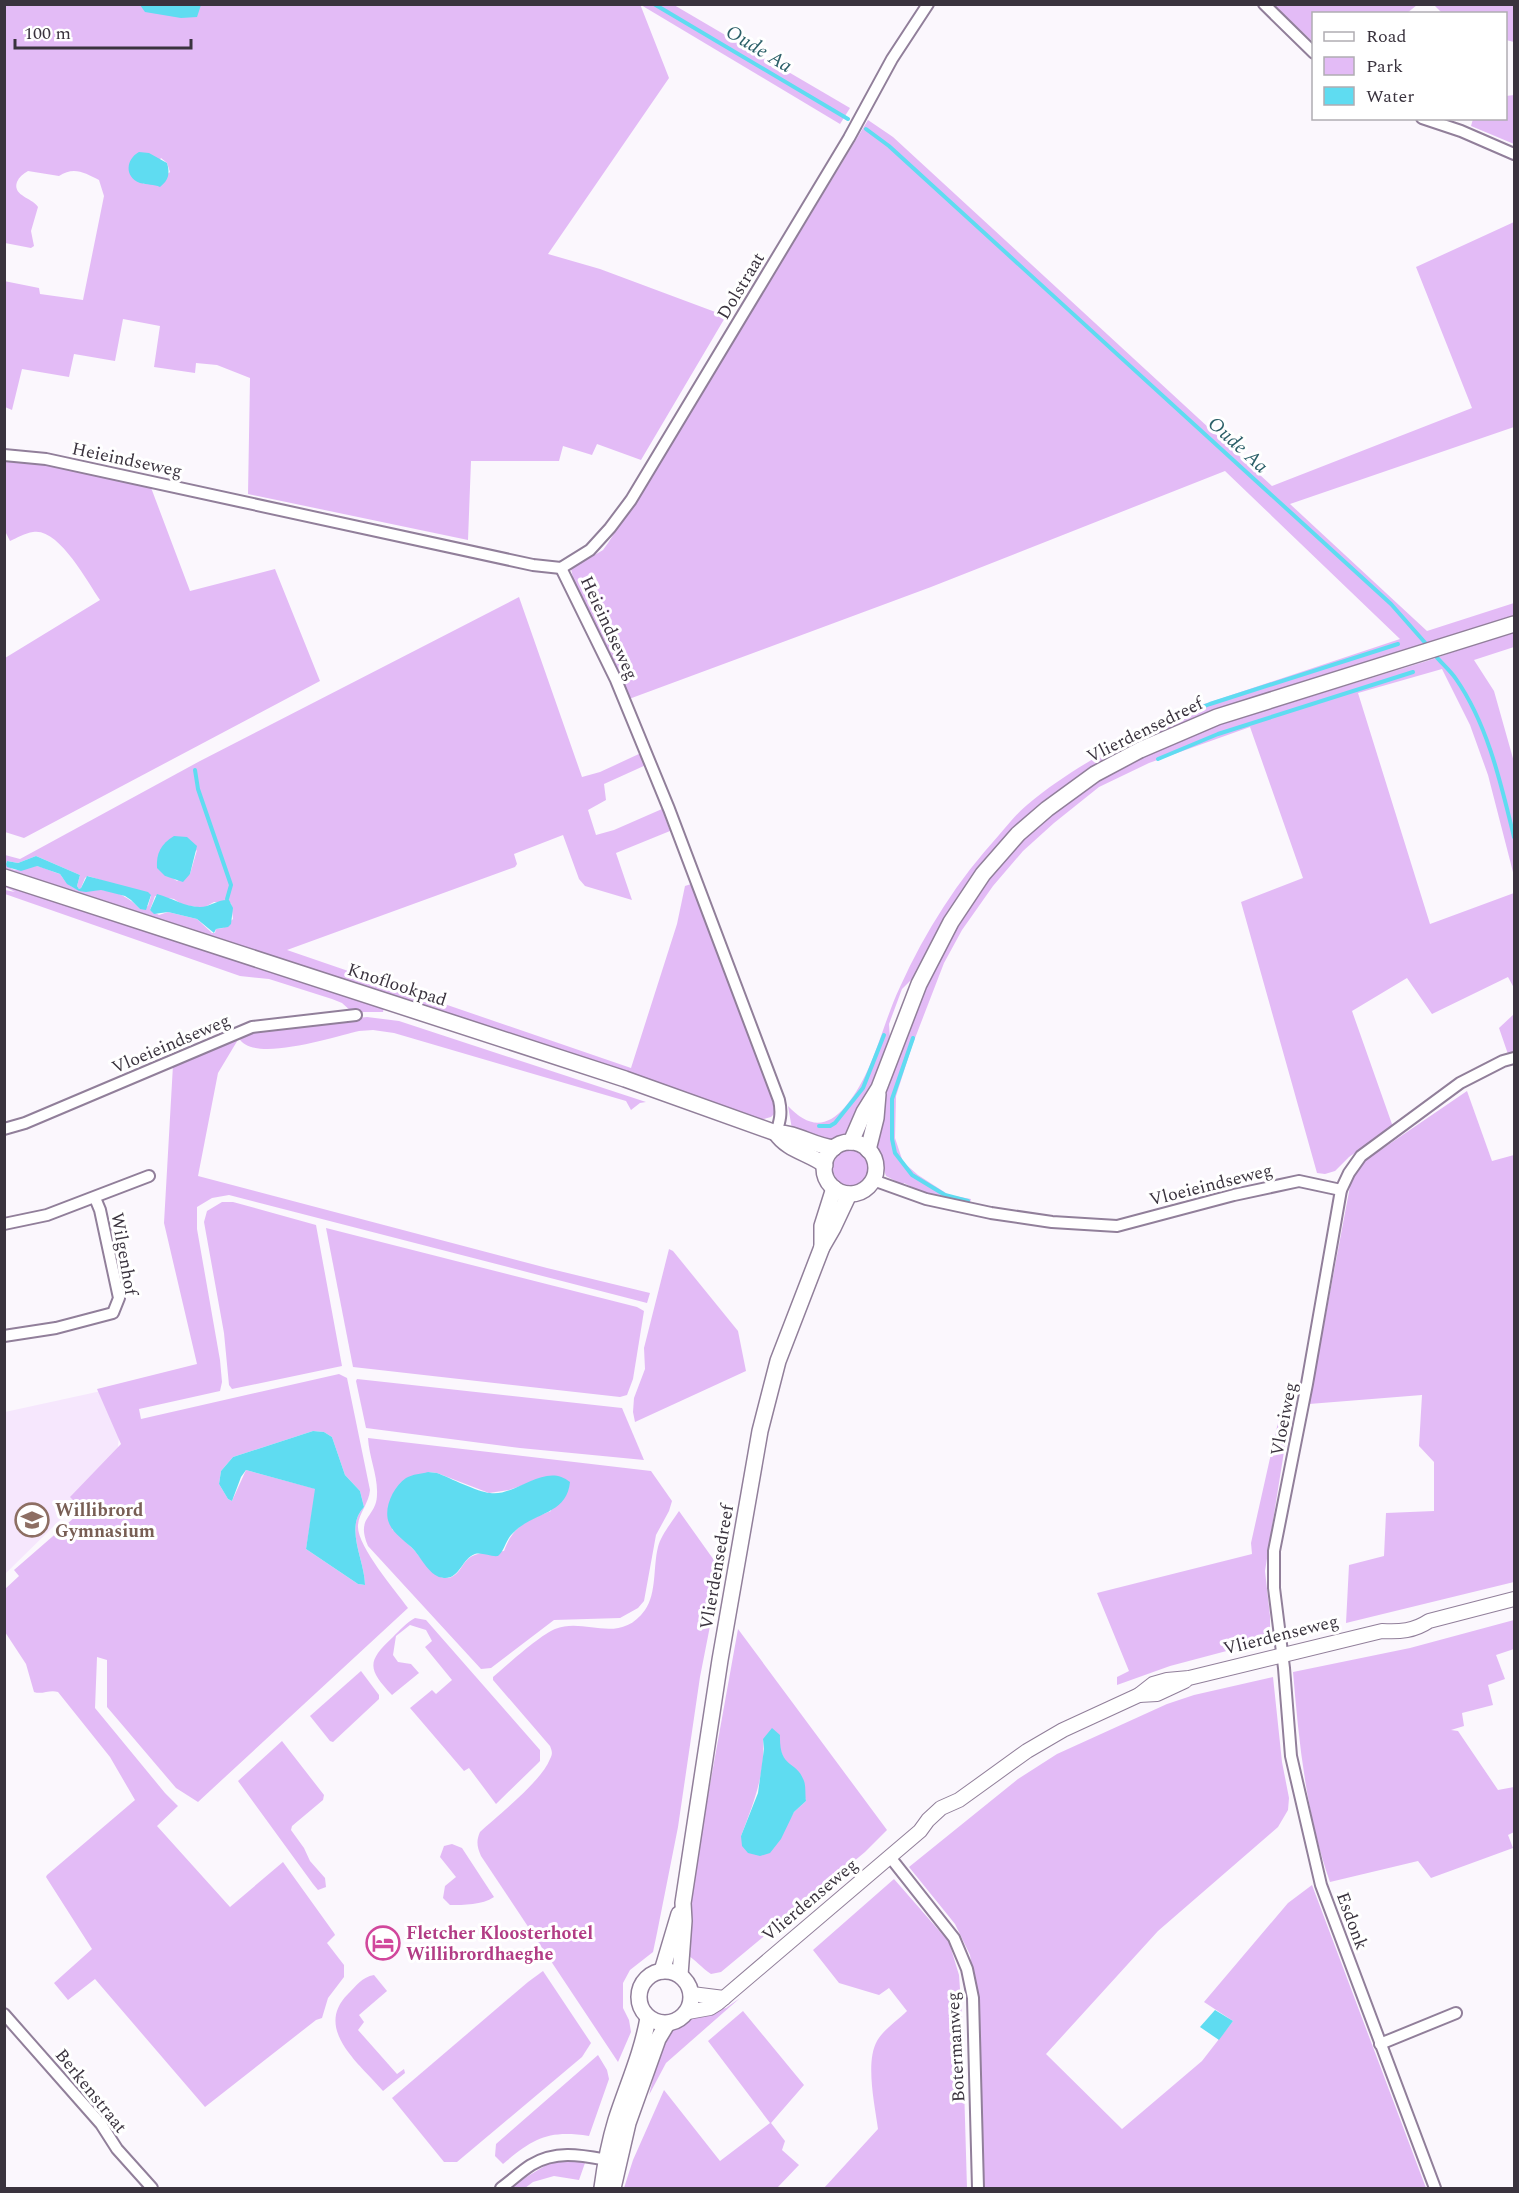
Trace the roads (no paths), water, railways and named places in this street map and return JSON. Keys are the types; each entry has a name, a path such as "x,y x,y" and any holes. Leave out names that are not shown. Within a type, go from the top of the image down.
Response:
{"main road":[{"name":"Vlierdensedreef","path":"851,1142 864,1112 879,1088 919,984 951,922 983,874 1018,834 1047,809 1104,769 1140,750 1217,717 1515,624"},
{"name":"Knoflookpad","path":"4,877 625,1079 776,1133 786,1133 821,1147 834,1148"},
{"name":"Vlierdensedreef","path":"868,1150 876,1118 879,1088"},
{"name":"Knoflookpad","path":"776,1133 782,1142 825,1165"},
{"path":"851,1142 868,1150 875,1164 873,1180 863,1190 849,1194 834,1188 825,1174 825,1165 829,1153 834,1148 851,1142"},
{"name":"Vlierdensedreef","path":"822,1247 822,1226 834,1188"},
{"name":"Vlierdensedreef","path":"662,1971 683,1903 720,1660 760,1431 778,1361 822,1247 849,1194"},
{"name":"Vlierdensedreef","path":"680,1975 683,1903"},
{"path":"662,1971 680,1975 692,1994 688,2012 679,2020 667,2024 657,2023 648,2018 641,2008 638,1996 642,1984 651,1975 662,1971"},
{"path":"613,2188 612,2161 616,2121 645,2035 648,2018"},
{"path":"602,2188 658,2039 667,2024"}],"street":[{"name":"Dolstraat","path":"561,568 590,549 610,528 631,500 849,138 892,59 928,4"},
{"path":"1264,4 1312,51"},
{"path":"1428,120 1461,130 1515,154"},
{"name":"Heieindseweg","path":"4,455 46,459 522,562 561,568 616,680 669,809 779,1100 782,1110 776,1133"},
{"name":"Vloeieindseweg","path":"4,1129 25,1123 252,1028 356,1015"},
{"path":"1341,1190 1361,1156 1460,1083 1503,1061 1515,1058"},
{"name":"Wilgenhof","path":"4,1224 47,1215 149,1176"},
{"name":"Vloeieindseweg","path":"873,1180 926,1199 991,1213 1052,1222 1117,1226 1234,1195 1299,1181 1341,1190"},
{"name":"Vloeiweg","path":"1282,1655 1274,1588 1274,1551 1307,1384 1341,1190"},
{"name":"Wilgenhof","path":"4,1336 56,1328 113,1313 119,1299 100,1210 94,1198"},
{"name":"Vlierdenseweg","path":"688,2012 710,2008 724,1998 920,1831 935,1825 949,1814 958,1800 1036,1745 1139,1695 1153,1684 1189,1678 1382,1631 1402,1632 1419,1628 1429,1622 1515,1599"},
{"name":"Esdonk","path":"1282,1655 1291,1756 1321,1885 1435,2188"},
{"name":"Botermanweg","path":"890,1857 954,1938 967,1969 972,1998 978,2188"},
{"path":"692,1994 724,1998"},
{"path":"1380,2044 1456,2013"},
{"name":"Berkenstraat","path":"4,2014 101,2124 117,2149 152,2188"},
{"path":"501,2188 530,2166 547,2158 564,2154 612,2161"}],"water":[{"path":"140,5 201,5 197,17 181,18 145,12"},
{"path":"139,152 149,153 167,163 168,176 160,187 140,183 131,177 129,163"},
{"path":"174,836 187,837 197,846 190,874 183,882 165,876 157,868 160,849"},
{"path":"36,856 80,875 77,886 79,889 87,876 148,892 151,895 146,910 140,909 125,896 101,890 79,891 67,884 60,874 37,866 21,871 7,867 6,864 7,861 18,863"},
{"path":"157,894 194,907 204,907 229,900 233,908 231,924 228,927 216,929 214,933 197,919 168,912 154,914 150,910"},
{"path":"313,1431 324,1432 332,1437 345,1475 360,1491 364,1507 358,1515 356,1534 365,1585 358,1584 306,1549 315,1489 246,1470 232,1501 228,1499 219,1484 221,1471 233,1457"},
{"path":"428,1472 437,1473 471,1488 490,1493 500,1493 551,1475 570,1482 568,1493 563,1501 521,1526 509,1538 498,1556 475,1554 454,1575 444,1578 430,1571 414,1550 394,1531 387,1517 390,1499 401,1482 411,1476"},
{"path":"772,1728 780,1735 780,1746 785,1759 801,1774 805,1785 806,1801 794,1812 781,1839 770,1853 760,1856 748,1853 742,1846 741,1836 758,1793 764,1749 763,1739"},
{"path":"1215,2010 1233,2021 1219,2040 1200,2027"}],"waterway":[{"name":"Oude Aa","path":"654,4 848,119"},
{"name":"Oude Aa","path":"866,129 889,146 1391,604 1428,646"},
{"path":"1143,730 1210,704 1398,644"},
{"name":"Oude Aa","path":"1434,654 1456,679 1477,716 1492,755 1514,837"},
{"path":"1158,759 1218,734 1413,672"},
{"path":"195,770 198,789 231,885 227,899"},
{"path":"819,1126 830,1126 835,1123 863,1088 884,1035"},
{"path":"913,1038 892,1099 892,1139 895,1153 912,1175 945,1195 968,1201"}],"place":[{"name":"Willibrord Gymnasium","path":"32,1520"},
{"name":"Fletcher Kloosterhotel Willibrordhaeghe","path":"383,1943"}]}
